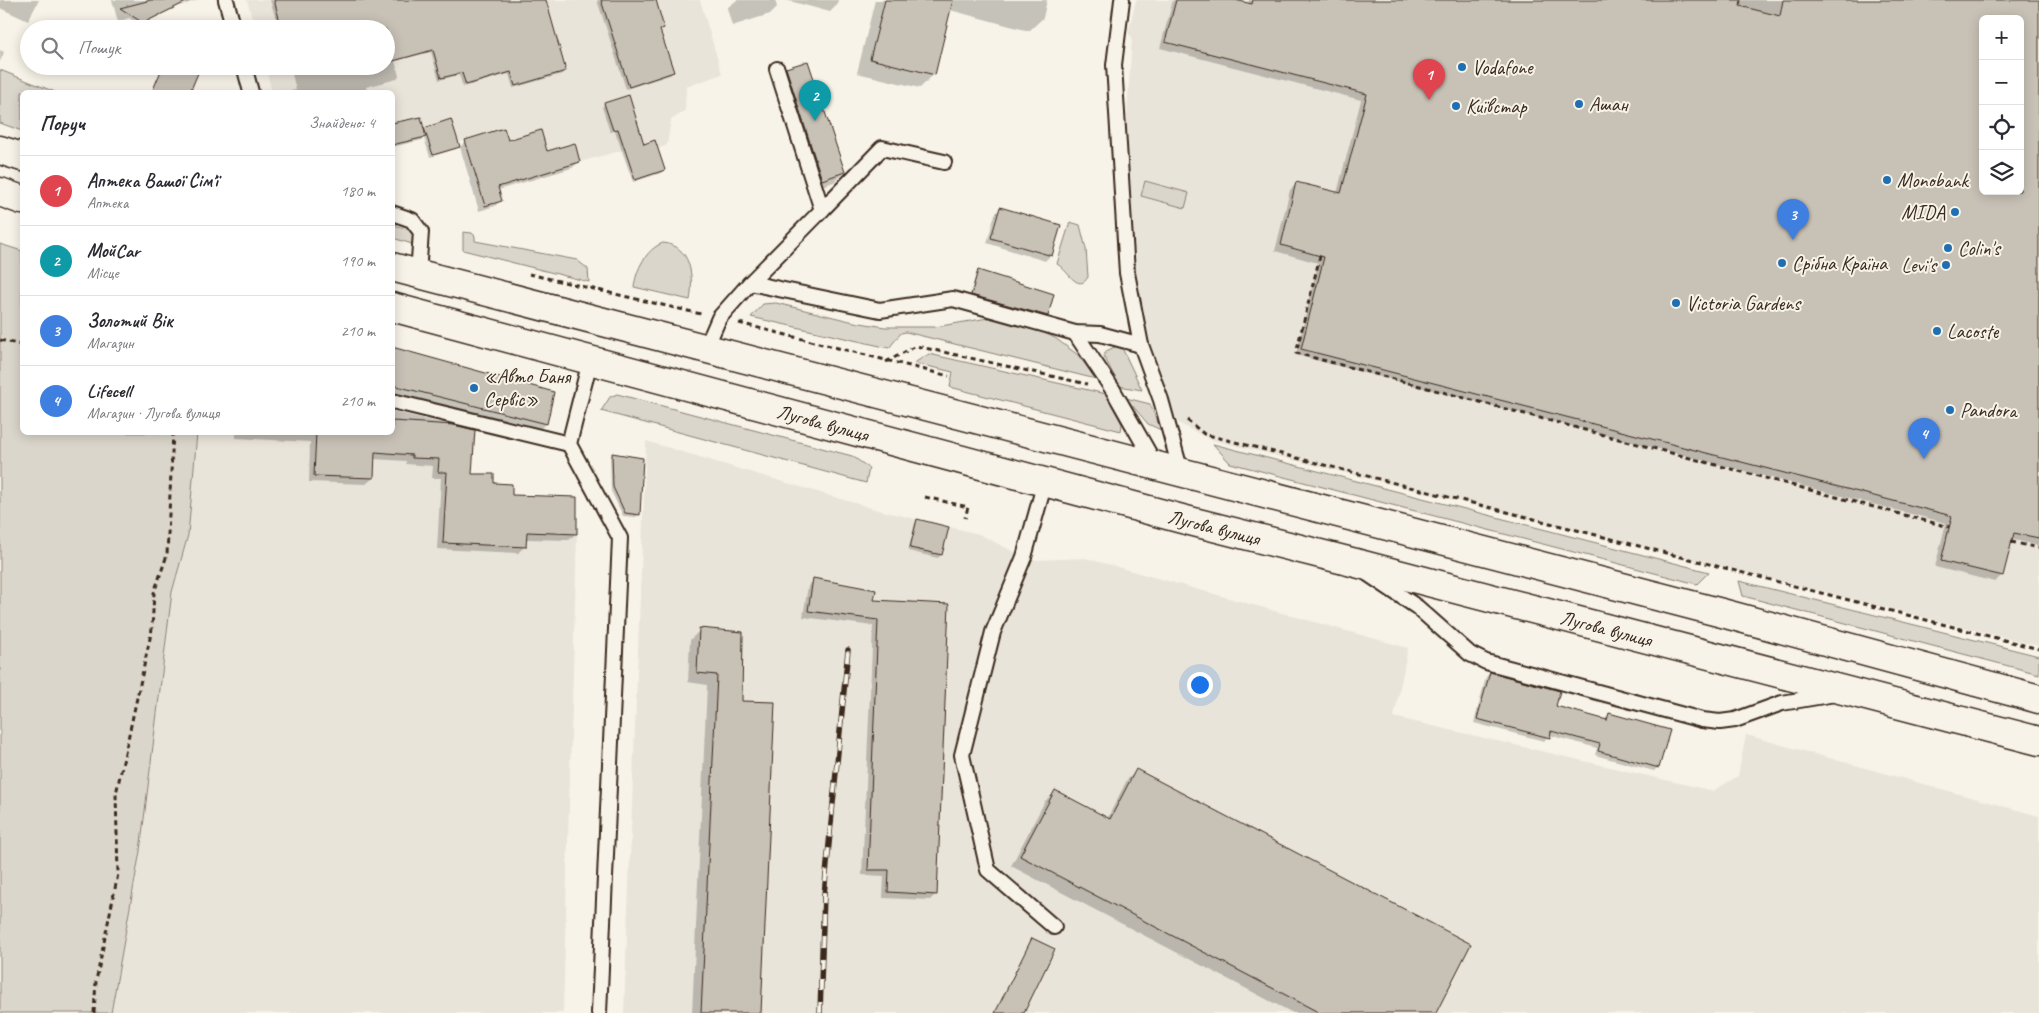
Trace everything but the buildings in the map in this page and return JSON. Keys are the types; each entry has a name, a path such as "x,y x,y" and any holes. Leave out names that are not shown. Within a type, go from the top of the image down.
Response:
{"main road":[{"path":"0,150 20,156"},
{"path":"0,192 20,199"},
{"path":"405,270 1722,613 2039,699"},
{"name":"Лугова вулиця","path":"395,308 1182,520 1348,561 2039,741"}],"lane":[{"path":"226,0 232,20"},
{"path":"1122,0 1114,65 1127,273 1141,345 1161,400 1169,470"},
{"path":"777,69 822,210"},
{"path":"246,75 250,90"},
{"path":"706,348 719,318 750,283 882,148 944,162"},
{"path":"395,214 412,220 422,232 405,270"},
{"path":"750,283 880,310 953,299 1075,333 1100,334 1141,345"},
{"path":"1075,333 1169,470"},
{"path":"590,361 569,444 620,538 599,1013"},
{"path":"395,401 569,444"},
{"path":"1045,482 1024,557 993,632 962,755 988,870 1054,927"},
{"path":"1348,561 1417,607 1457,644 1470,654 1486,662 1702,720 1720,722 1736,720 1782,704 1850,692"}],"path":[{"path":"1320,256 1296,353 1949,527"},
{"path":"524,273 719,318 886,362 949,376"},
{"path":"0,340 20,345"},
{"path":"886,362 916,346 1113,390"},
{"path":"1161,400 1204,434 2039,649"},
{"path":"94,1013 96,981 118,874 116,794 152,629 154,592 167,555 173,435"},
{"path":"926,496 968,507 965,518"},
{"path":"2011,542 2039,548"}],"shaded area":[{"path":"247,0 700,0 722,74 686,87 685,111 671,120 667,145 658,149 655,141 580,162 574,143 547,151 508,140 504,129 459,142 460,147 433,155 427,137 395,145 395,90 271,90 267,75 395,75 395,20 253,20"},
{"name":"Victoria Gardens","path":"1136,0 2039,0 2039,646 1209,439 1178,423 1147,337 1122,192 1132,37 1128,33"},
{"path":"0,70 50,90 20,90 20,130 0,123"},
{"path":"1145,181 1189,193 1185,208 1141,196"},
{"path":"1070,222 1080,225 1086,249 1088,277 1084,282 1080,283 1072,279 1057,264"},
{"path":"395,225 414,232 412,244 395,239"},
{"path":"463,232 472,233 475,236 475,241 577,260 588,269 589,282 463,250"},
{"path":"663,243 672,245 685,256 691,272 690,300 634,287 643,261 652,250"},
{"path":"0,244 20,250 20,435 197,435 188,535 172,592 140,851 111,1013 0,1013"},
{"path":"776,303 854,322 885,327 935,327 988,318 1000,319 1034,328 1055,338 1078,355 1096,379 906,332 901,333 889,348 751,317 763,304"},
{"path":"1117,346 1123,350 1142,390 1119,386 1104,356 1106,351"},
{"path":"929,354 1106,394 1122,424 1121,431 950,387 953,372 914,363"},
{"path":"617,394 852,456 869,468 866,483 601,411 610,397"},
{"path":"1126,398 1150,404 1161,430 1148,424"},
{"path":"197,435 316,435 315,476 374,478 375,452 412,455 412,458 439,459 438,472 447,472 443,543 528,496 577,534 563,1013 111,1013 140,851 172,592 188,535"},
{"path":"646,441 878,510 979,534 1024,557 1037,560 1085,558 1408,648 1394,717 1713,791 1738,776 1746,735 2039,816 2039,1013 624,1013"},
{"path":"1213,444 1709,572 1697,584 1230,463"},
{"path":"1739,581 2039,656 2039,674 1743,596"}],"railway":[{"path":"820,1013 824,895 848,650"}],"place":[{"name":"Vodafone","path":"1462,67"},
{"name":"Аптека Вашої Сім'ї","path":"1429,100"},
{"name":"Ашан","path":"1579,104"},
{"name":"Київстар","path":"1456,106"},
{"name":"МойCar","path":"815,121"},
{"name":"Monobank","path":"1887,180"},
{"name":"MIDA","path":"1955,212"},
{"name":"Золотий Вік","path":"1793,240"},
{"name":"Colin's","path":"1948,248"},
{"name":"Срібна Країна","path":"1782,263"},
{"name":"Levi's","path":"1946,265"},
{"name":"Victoria Gardens","path":"1676,303"},
{"name":"Lacoste","path":"1937,331"},
{"name":"«Авто Баня Сервіс»","path":"474,388"},
{"name":"Pandora","path":"1950,410"},
{"name":"Lifecell","path":"1924,459"}]}
